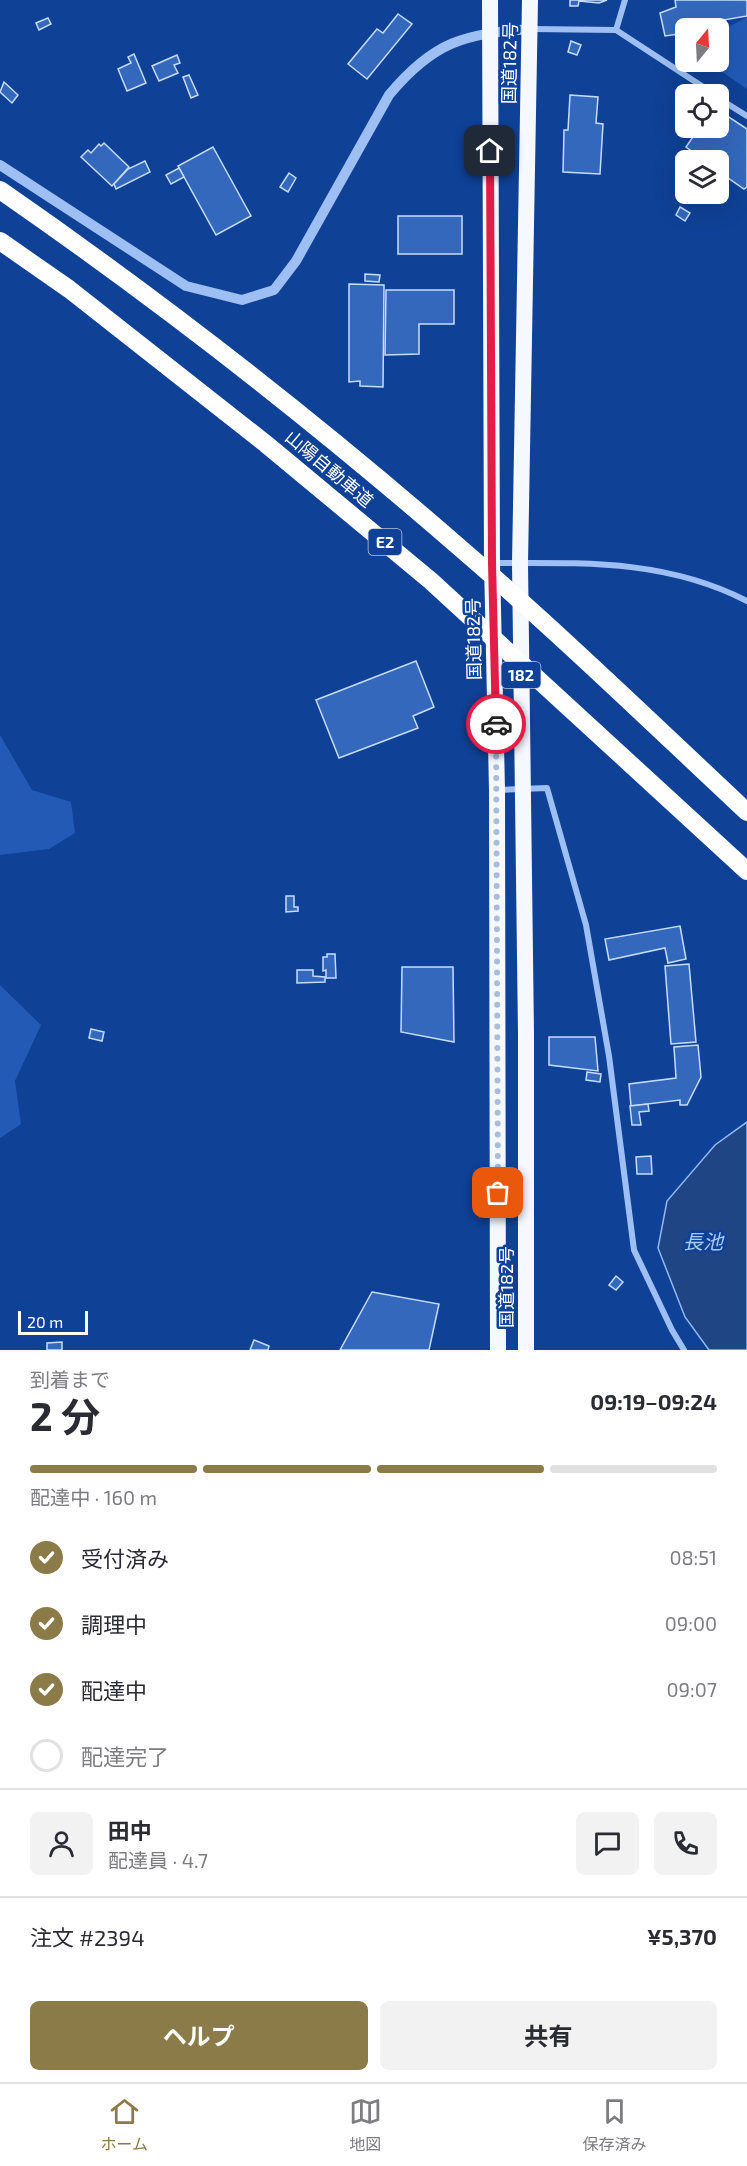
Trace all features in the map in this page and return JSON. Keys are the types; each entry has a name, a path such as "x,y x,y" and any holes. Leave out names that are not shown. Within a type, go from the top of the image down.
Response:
{"highway":[{"name":"国道182号","path":"490,0 492,563 497,790 498,1350"},
{"name":"国道182号","path":"526,1350 520,563 530,0"},
{"name":"山陽自動車道","path":"0,190 93,255 294,409 460,547 747,812"},
{"name":"山陽自動車道","path":"0,241 69,289 266,444 431,581 747,871"}],"street":[{"path":"616,30 625,0"},
{"path":"0,165 186,286 242,300 274,290 296,261 389,95 406,74 428,56 453,41 490,32 531,29 616,30 699,84"},
{"path":"729,105 747,116"},
{"path":"492,563 627,565 674,573 711,585 747,602"},
{"path":"497,790 547,788 583,913 609,1056 634,1250 684,1350"}],"shaded area":[{"path":"747,17 747,89 722,72 729,72 729,27"},
{"path":"0,735 32,790 71,802 75,833 49,849 0,855"},
{"path":"0,985 41,1025 15,1081 21,1124 0,1138"}],"water":[{"name":"長池","path":"747,1122 747,1350 709,1350 685,1317 658,1248 667,1201 715,1145"}],"building":[{"path":"570,0 607,0 599,3 579,1 578,6 570,6"},
{"path":"675,0 747,0 747,16 729,19 675,18 675,35 665,36 660,13 676,7"},
{"path":"398,14 412,24 367,79 348,64 377,29 383,33"},
{"path":"48,18 51,24 39,30 36,23"},
{"path":"571,41 581,45 577,55 568,52"},
{"path":"134,54 146,83 127,91 118,69 131,63 128,57"},
{"path":"177,55 180,63 174,65 178,73 159,81 152,66"},
{"path":"189,75 198,95 191,98 183,77"},
{"path":"4,82 18,95 12,103 0,92"},
{"path":"570,95 598,97 596,123 603,124 600,174 563,172 564,130 568,130"},
{"path":"729,117 747,129 747,187 744,189 729,179 729,150 690,150 686,147 692,138 729,138"},
{"path":"104,143 129,167 112,186 81,157 88,150 91,153 99,144 101,146"},
{"path":"213,147 251,216 216,235 178,166"},
{"path":"145,161 150,172 116,189 114,184 128,169"},
{"path":"179,168 184,177 171,184 166,175"},
{"path":"289,173 296,178 288,192 280,187"},
{"path":"680,207 690,213 685,221 676,215"},
{"path":"398,216 462,216 462,254 398,254"},
{"path":"365,274 380,275 379,282 365,281"},
{"path":"349,284 384,285 383,387 360,386 360,381 349,382"},
{"path":"386,290 454,290 454,324 419,324 419,354 385,355"},
{"path":"416,661 434,707 413,716 418,728 339,758 316,700"},
{"path":"286,896 294,896 294,907 298,907 298,911 286,912"},
{"path":"680,926 686,959 668,963 665,948 609,960 605,939"},
{"path":"327,954 335,954 336,978 326,978 326,970 323,971 323,957 327,957"},
{"path":"689,964 696,1042 671,1044 665,966"},
{"path":"402,967 453,967 454,1042 401,1032"},
{"path":"297,970 313,970 313,976 325,977 325,982 297,983"},
{"path":"91,1029 104,1032 102,1041 89,1038"},
{"path":"549,1037 595,1037 598,1071 549,1065"},
{"path":"698,1045 701,1077 687,1105 680,1105 680,1100 631,1106 629,1084 676,1078 674,1047"},
{"path":"587,1072 601,1074 600,1082 586,1080"},
{"path":"648,1104 649,1111 639,1112 641,1125 632,1125 630,1106"},
{"path":"651,1156 652,1174 637,1174 636,1157"},
{"path":"616,1276 623,1282 616,1290 609,1285"},
{"path":"372,1292 439,1304 429,1350 340,1350"},
{"path":"254,1340 269,1346 268,1350 250,1350"},
{"path":"62,1342 62,1350 47,1350 47,1343"}],"way so far":[{"path":"496,724 498,1193"}],"route":[{"path":"490,151 492,563 496,724"}]}
